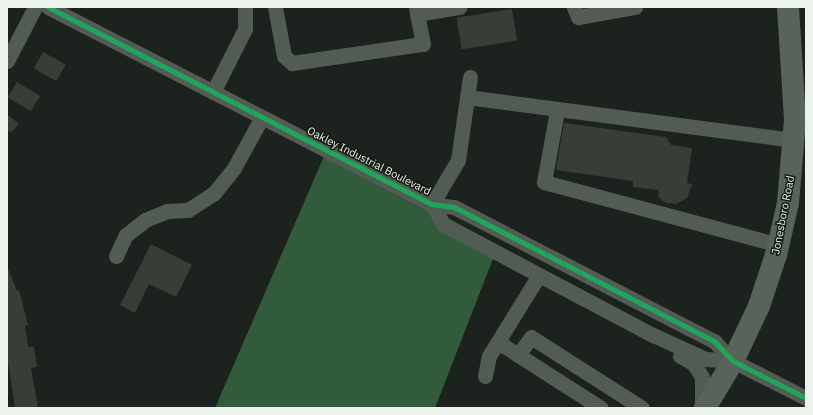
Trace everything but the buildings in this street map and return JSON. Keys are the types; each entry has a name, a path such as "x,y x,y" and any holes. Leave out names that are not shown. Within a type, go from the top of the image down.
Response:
{"highway":[{"name":"Jonesboro Road","path":"703,408 733,361 759,306 779,245 789,197 795,140 801,119 788,7"}],"street":[{"path":"7,61 35,7"},
{"name":"Oakley Industrial Boulevard","path":"48,7 432,204 454,207 715,342 733,361 806,398"},
{"path":"213,92 244,29 245,7"},
{"path":"275,7 284,56 292,63 298,64 423,44 417,11 459,7"},
{"path":"574,7 578,17 635,7"},
{"path":"432,204 458,160 470,76"},
{"path":"467,97 557,111 795,140"},
{"path":"557,111 544,182 779,245"},
{"path":"116,256 126,235 145,220 167,210 188,210 214,193 234,168 262,117"},
{"name":"Oakley Industrial Boulevard","path":"432,204 443,224 600,307 706,359 733,361"},
{"path":"485,376 489,356 539,275"},
{"path":"600,307 605,319 693,363 702,377 703,408"},
{"path":"518,355 531,337 642,408"},
{"path":"498,342 600,408"}],"green space":[{"path":"328,147 496,251 435,408 215,408"}],"cycle path":[{"path":"48,7 432,204 454,207 715,342 733,361 806,398"}]}
